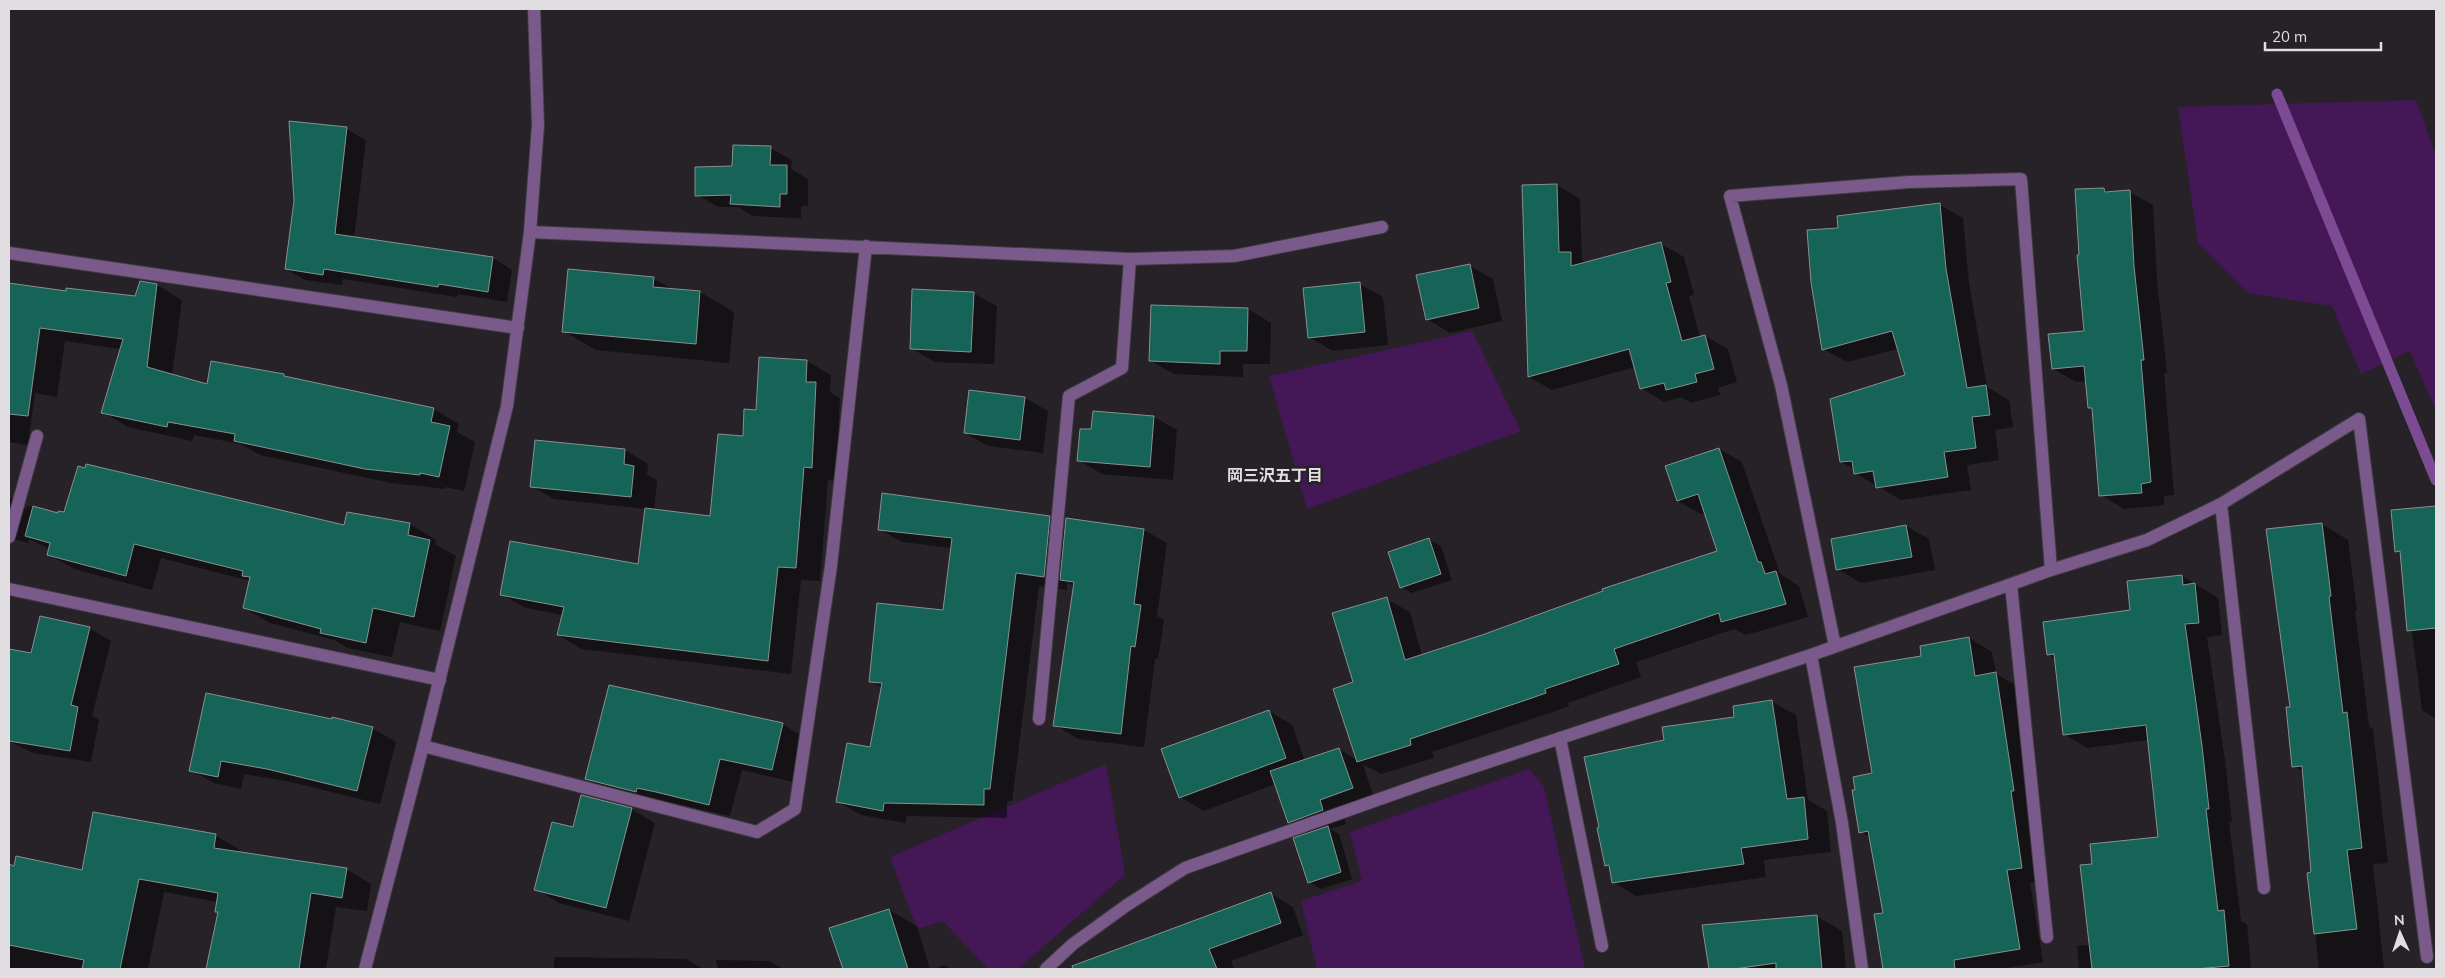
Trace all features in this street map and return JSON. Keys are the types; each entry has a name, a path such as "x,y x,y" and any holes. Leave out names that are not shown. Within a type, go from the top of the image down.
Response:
{"street":[{"path":"365,969 424,746 507,406 530,232 538,125 534,9"},
{"path":"1835,646 1782,386 1730,196 1910,182 2021,179 2051,570"},
{"path":"530,232 1130,259 1234,256 1382,228"},
{"path":"424,746 757,832 796,809 831,566 866,246"},
{"path":"9,253 40,256 518,328"},
{"path":"1039,719 1069,396 1122,368 1130,259"},
{"path":"1046,969 1073,944 1127,905 1185,868 1425,783 1811,655 2051,570 2147,540 2221,504 2359,419 2427,957"},
{"path":"9,537 37,436"},
{"path":"2221,504 2264,888"},
{"path":"2011,585 2047,937"},
{"path":"9,589 440,680"},
{"path":"1811,655 1842,823 1862,969"},
{"path":"1560,738 1602,946"}],"shaded area":[{"path":"2416,100 2436,156 2436,411 2410,351 2361,374 2332,306 2248,293 2198,243 2178,107"},
{"path":"1472,331 1521,431 1307,509 1269,376"},
{"path":"1106,764 1125,875 1018,969 988,969 943,921 917,929 890,857"},
{"path":"1529,769 1544,787 1585,969 1317,969 1301,901 1362,881 1350,832"}],"building":[{"path":"289,121 347,127 335,234 493,257 488,292 439,284 438,287 324,269 323,275 285,269 294,201"},
{"path":"733,145 771,146 770,165 787,165 787,194 780,194 780,207 730,204 731,195 695,196 695,167 732,166"},
{"path":"1557,184 1559,252 1571,252 1571,266 1661,242 1671,282 1666,283 1682,341 1705,335 1714,369 1695,374 1697,382 1666,390 1664,383 1640,389 1629,349 1528,377 1522,185"},
{"path":"2104,188 2105,192 2130,190 2134,266 2144,360 2141,360 2151,482 2141,484 2142,493 2099,496 2092,408 2088,408 2084,366 2052,369 2048,334 2084,331 2077,255 2079,255 2075,189"},
{"path":"1940,203 1946,269 1967,388 1986,385 1990,415 1972,417 1976,448 1944,452 1948,477 1876,488 1873,471 1854,474 1852,461 1840,462 1830,399 1905,375 1892,331 1822,350 1811,282 1807,230 1838,228 1837,216"},
{"path":"1470,264 1479,308 1426,320 1416,275"},
{"path":"568,269 654,277 653,287 700,291 696,344 562,332"},
{"path":"140,281 157,284 147,367 207,384 211,361 284,374 284,376 434,408 431,422 450,426 439,477 420,473 420,475 365,469 234,441 235,434 168,422 167,427 101,413 123,339 40,328 28,416 9,414 9,283 66,291 66,288 135,296"},
{"path":"1360,282 1365,332 1308,338 1303,288"},
{"path":"912,289 974,292 971,352 910,349"},
{"path":"1151,305 1248,308 1247,351 1220,351 1220,364 1149,361"},
{"path":"759,357 807,360 806,382 816,382 812,468 804,467 796,568 778,567 768,661 557,635 564,607 500,595 510,541 638,564 645,508 710,516 718,434 743,436 744,409 756,410"},
{"path":"969,390 1025,397 1020,440 964,433"},
{"path":"1093,411 1154,416 1150,467 1077,461 1080,429 1091,429"},
{"path":"535,440 625,449 624,464 634,466 631,497 530,487"},
{"path":"1719,448 1758,562 1761,562 1765,574 1776,571 1786,604 1721,622 1719,613 1614,649 1619,664 1545,689 1546,693 1410,739 1411,745 1357,762 1333,689 1353,682 1332,613 1387,597 1405,660 1482,635 1603,591 1602,589 1717,551 1698,494 1677,501 1665,466"},
{"path":"86,464 344,525 347,512 410,523 408,535 430,540 414,617 373,608 366,643 320,633 321,629 243,608 250,577 242,576 243,571 134,544 126,576 47,555 50,543 25,536 33,506 58,513 58,511 64,512 78,466 85,468"},
{"path":"882,493 1050,516 1044,577 1016,573 990,789 984,789 984,805 884,803 883,811 836,802 847,743 870,747 882,683 869,682 877,603 943,610 952,538 878,530"},
{"path":"2436,506 2436,628 2407,631 2400,551 2395,552 2391,510"},
{"path":"1066,518 1144,529 1134,604 1141,605 1135,647 1131,646 1121,734 1053,726 1074,582 1060,580"},
{"path":"2322,523 2343,713 2347,712 2362,848 2347,850 2357,929 2314,934 2307,873 2311,872 2302,766 2292,767 2286,707 2290,707 2266,529"},
{"path":"1906,525 1912,557 1836,570 1831,539"},
{"path":"1429,538 1441,574 1400,588 1388,552"},
{"path":"2182,575 2183,585 2195,583 2199,623 2185,624 2202,746 2209,809 2206,809 2218,911 2224,910 2229,966 2195,969 2092,969 2080,865 2092,864 2090,844 2158,837 2146,725 2063,735 2054,654 2047,655 2043,622 2130,610 2127,581"},
{"path":"40,616 90,627 71,705 78,707 70,751 9,741 9,649 31,653"},
{"path":"1969,637 1975,676 1996,672 2014,791 2011,791 2022,868 2007,870 2020,949 1954,960 1955,969 1883,969 1874,914 1883,913 1868,831 1859,833 1852,790 1855,790 1853,777 1872,773 1854,667 1921,656 1920,646"},
{"path":"609,685 783,723 772,770 720,759 709,805 637,788 636,792 585,779"},
{"path":"206,693 332,719 332,717 373,727 357,791 267,769 221,761 218,777 189,771"},
{"path":"1772,700 1787,799 1804,797 1808,839 1741,848 1744,864 1612,883 1609,865 1605,866 1584,757 1664,740 1662,727 1734,717 1733,706"},
{"path":"1269,710 1286,758 1179,798 1161,749"},
{"path":"1339,748 1353,788 1320,800 1323,810 1288,823 1270,771"},
{"path":"581,795 632,808 606,908 534,890 552,822 573,827"},
{"path":"93,812 216,834 214,848 347,868 342,898 311,893 299,969 206,969 218,912 215,912 218,893 139,879 120,969 82,969 84,960 9,945 9,864 14,866 16,856 82,870"},
{"path":"1328,826 1341,872 1308,883 1293,838"},
{"path":"1271,892 1281,923 1209,949 1217,969 1073,969 1072,966"},
{"path":"889,909 908,969 843,969 829,928"},
{"path":"1817,915 1822,969 1776,969 1776,963 1734,969 1709,969 1702,925"}],"waterway":[{"path":"2277,94 2436,480"}],"district":[{"name":"岡三沢五丁目","path":"1275,475"}]}
